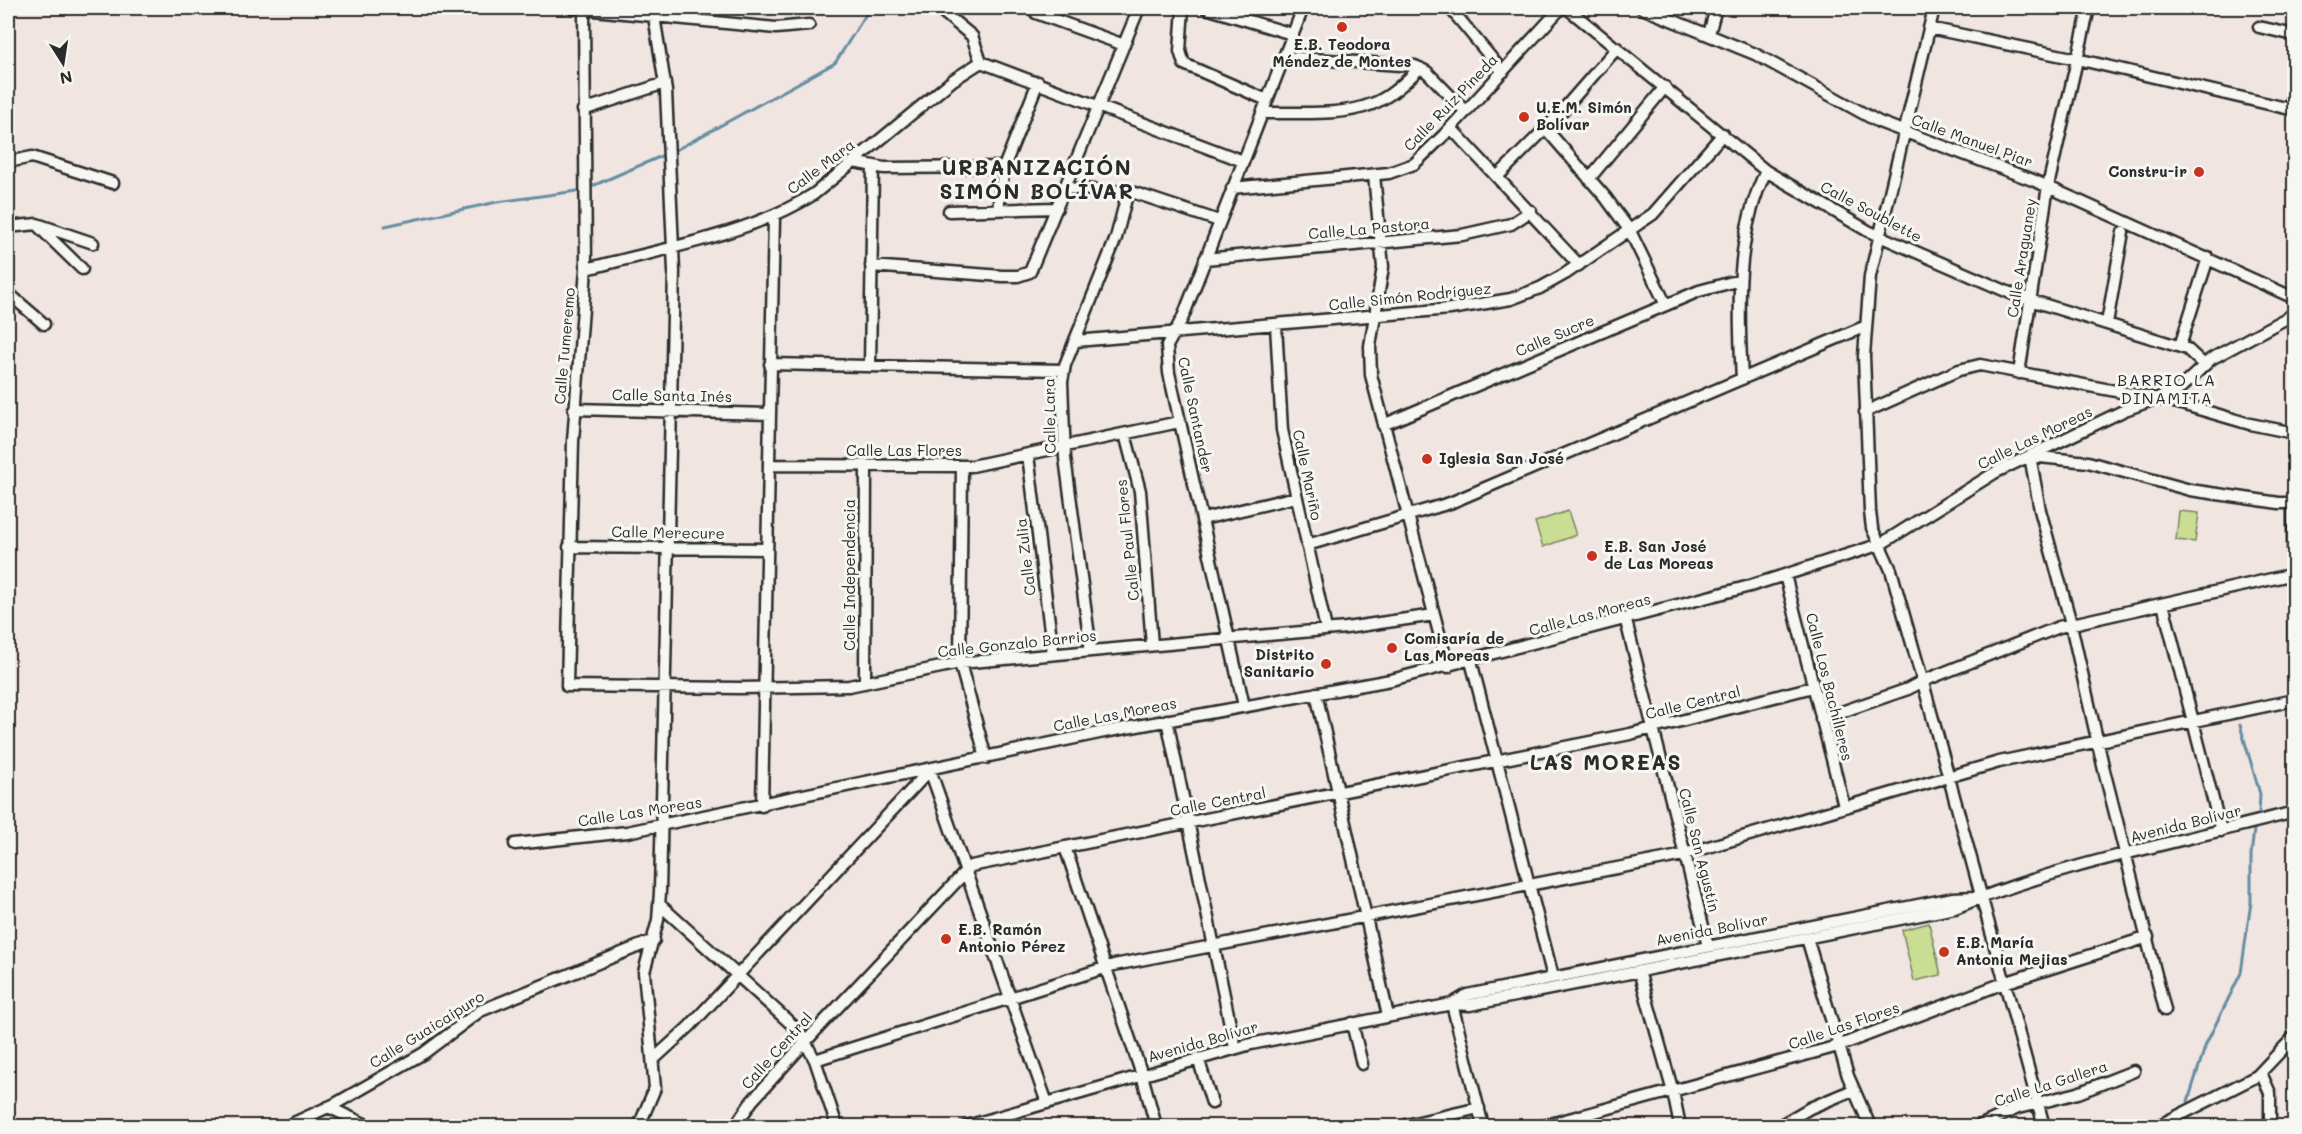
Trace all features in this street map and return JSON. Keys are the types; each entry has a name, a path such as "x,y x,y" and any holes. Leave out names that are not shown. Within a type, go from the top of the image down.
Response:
{"street":[{"path":"578,8 776,28 809,25"},
{"name":"Calle Tumeremo","path":"567,686 574,409 586,269 583,110 578,8"},
{"path":"697,20 698,8"},
{"path":"938,8 972,36 981,62 1243,161"},
{"path":"871,266 1023,275 1030,272 1035,265 1139,8"},
{"path":"1183,8 1180,55 1184,63 1267,100"},
{"path":"1206,8 1245,13 1292,33"},
{"name":"Calle Santander","path":"1244,706 1179,422 1167,346 1184,317 1219,221 1303,8"},
{"path":"1450,8 1503,72"},
{"name":"Calle Ruiz Pineda","path":"1232,188 1374,175 1399,171 1414,164 1451,128 1561,8"},
{"name":"Calle Soublette","path":"1567,8 1766,171 1878,236 1973,279 2030,300 2180,346 2191,352 2203,364"},
{"name":"Calle Manuel Piar","path":"1642,8 1755,54 1852,109 1902,132 2048,186 2295,298"},
{"path":"1709,34 1716,8"},
{"path":"1934,8 1902,132 1870,276 1866,326 1865,412 1871,523 1891,570 1923,681 2044,1126"},
{"name":"Calle Araguaney","path":"2019,373 2048,186 2089,8"},
{"path":"1036,14 1124,45"},
{"path":"639,1126 655,1089 654,1059 644,972 654,940 659,904 674,245 665,82 654,16"},
{"path":"2259,27 2295,35"},
{"path":"1929,28 2077,59 2293,109 2295,88"},
{"path":"1498,176 1546,129 1617,48"},
{"path":"1284,57 1420,68 1466,112"},
{"name":"Calle Mara","path":"586,269 774,217 814,194 953,80 981,62"},
{"path":"1262,113 1344,110 1371,105 1387,96 1420,68"},
{"path":"583,110 665,82"},
{"path":"998,209 1004,167 1038,82"},
{"path":"1589,179 1665,87"},
{"path":"1451,128 1579,265"},
{"path":"1546,129 1630,231 1666,305"},
{"name":"Calle Simón Rodríguez","path":"1076,341 1450,309 1511,299 1540,288 1630,231 1659,208 1723,134"},
{"path":"8,162 32,157 114,183"},
{"path":"854,162 873,166 1004,167"},
{"path":"870,366 873,166"},
{"path":"1742,379 1740,280 1753,205 1766,171"},
{"path":"1374,175 1382,243 1381,290 1375,316 1370,360 1383,425 1448,667"},
{"path":"1065,188 1128,191 1219,221"},
{"name":"Calle Lara","path":"1090,651 1065,447 1064,370 1116,238 1128,191"},
{"path":"949,211 1057,208"},
{"name":"Calle La Pastora","path":"1205,259 1382,243 1481,231 1518,221 1531,211"},
{"path":"762,806 774,217"},
{"path":"37,224 82,269"},
{"path":"8,227 37,224 93,243"},
{"path":"2107,323 2123,232"},
{"path":"2180,346 2208,258"},
{"name":"Calle Sucre","path":"1383,425 1713,285 1740,280"},
{"path":"8,293 44,324"},
{"name":"Calle Las Moreas","path":"515,844 605,835 661,826 1167,720 1448,667 1626,621 1785,575 1881,544 1977,483 2125,410 2177,391 2203,364 2295,314"},
{"name":"Calle Mariño","path":"1276,325 1280,417 1326,629"},
{"path":"1306,544 1408,517 1490,486 1866,326"},
{"path":"770,364 1064,370"},
{"path":"1865,412 1969,367 1989,366 2158,399 2250,424 2295,433"},
{"name":"Calle Santa Inés","path":"574,409 770,414"},
{"name":"Calle Las Flores","path":"769,465 962,467 1179,422"},
{"name":"Calle Paul Flores","path":"1125,434 1140,491 1152,645"},
{"name":"Calle Zulia","path":"1028,455 1053,654"},
{"path":"2165,1010 2097,741 2071,624 2043,524 2030,456 2088,462 2190,490 2294,503 2295,671"},
{"name":"Calle Independencia","path":"865,683 866,466"},
{"path":"962,467 960,663 986,759"},
{"path":"1203,519 1296,497"},
{"name":"Calle Merecure","path":"569,546 767,549"},
{"path":"1821,719 1908,689 2042,633 2071,624 2294,574"},
{"name":"Calle Los Bachilleres","path":"1785,575 1844,806"},
{"path":"2163,604 2221,831"},
{"name":"Calle Gonzalo Barrios","path":"567,686 834,687 865,683 960,663 1326,629 1434,615"},
{"name":"Calle San Agustín","path":"1626,621 1708,946"},
{"path":"1471,661 1553,978"},
{"name":"Calle Central","path":"735,1126 752,1101 806,1041 964,872 974,866 1498,761 1652,728 1813,687"},
{"path":"1316,693 1388,1016"},
{"path":"815,1060 1104,968 1685,854 1844,806 2041,752 2295,700"},
{"path":"1167,720 1212,946 1235,1048"},
{"path":"654,1059 737,975 930,770 1047,1103"},
{"name":"Avenida Bolívar","path":"967,1126 1235,1048 1452,1004 1470,1005 1955,908 1981,897 2125,855 2295,812"},
{"path":"1065,847 1142,1075 1156,1126"},
{"name":"Avenida Bolívar","path":"1452,1004 1467,995 1708,946 1953,898 1981,897"},
{"path":"659,904 799,1031 815,1060 837,1126"},
{"name":"Calle Las Flores","path":"1543,1126 1572,1123 1839,1046 2004,983 2148,937"},
{"path":"1807,938 1853,1090 1870,1126"},
{"name":"Calle Guaicaipuro","path":"287,1126 328,1107 424,1053 480,1011 654,940"},
{"path":"1639,971 1674,1092 1680,1126"},
{"path":"1452,1004 1483,1126"},
{"path":"1352,1023 1362,1064"},
{"path":"2158,1126 2261,1073 2295,1037"},
{"path":"1198,1058 1212,1103"},
{"name":"Calle La Gallera","path":"1979,1126 2037,1102 2078,1093 2134,1071"},
{"path":"2261,1073 2270,1093 2270,1126"},
{"path":"1779,1126 1810,1108 1853,1090"},
{"path":"328,1107 369,1126"},
{"path":"1406,1125 1479,1108"}],"green space":[{"path":"1568,511 1576,535 1543,547 1535,522"},
{"path":"2179,511 2199,513 2195,542 2176,540"},
{"path":"1929,923 1941,975 1914,981 1902,930"}],"waterway":[{"path":"674,151 835,63 870,8"},
{"path":"590,187 664,155"},
{"path":"385,226 497,202 577,191"},
{"path":"2240,725 2260,794 2259,813"},
{"path":"2188,1101 2206,1044 2241,973 2251,902 2251,855 2254,830"},
{"path":"2180,1126 2182,1122"}],"place":[{"name":"E.B. Teodora Méndez de Montes","path":"1342,27"},
{"name":"U.E.M. Simón Bolívar","path":"1524,117"},
{"name":"Constru-ir","path":"2199,172"},
{"name":"Iglesia San José","path":"1427,459"},
{"name":"E.B. San José de Las Moreas","path":"1592,556"},
{"name":"Comisaría de Las Moreas","path":"1392,648"},
{"name":"Distrito Sanitario","path":"1326,664"},
{"name":"E.B. Ramón Antonio Pérez","path":"946,939"},
{"name":"E.B. María Antonia Mejias","path":"1944,952"}],"district":[{"name":"URBANIZACIÓN SIMÓN BOLÍVAR","path":"1037,180"},
{"name":"BARRIO LA DINAMITA","path":"2167,389"},
{"name":"LAS MOREAS","path":"1606,763"}]}
